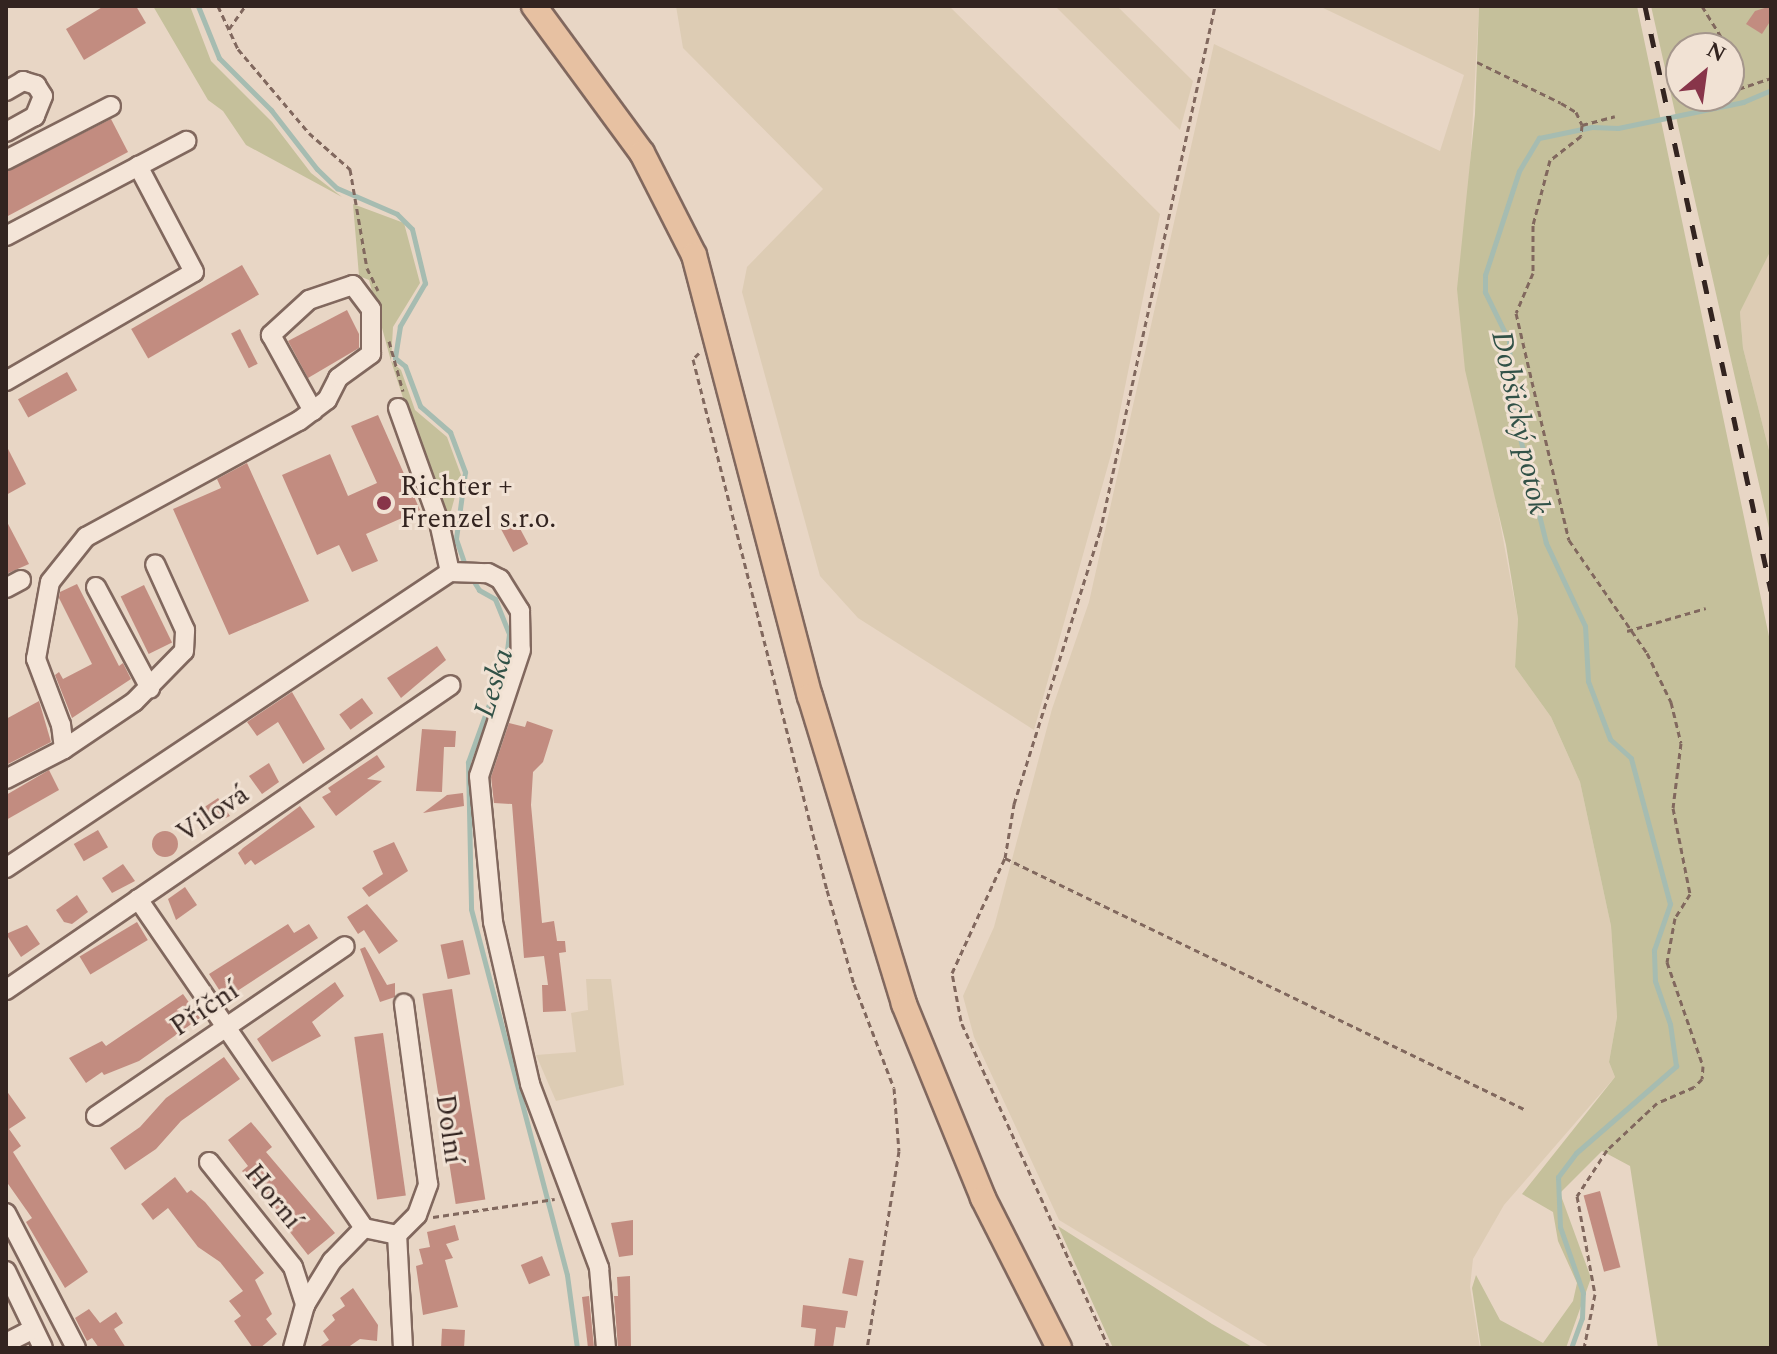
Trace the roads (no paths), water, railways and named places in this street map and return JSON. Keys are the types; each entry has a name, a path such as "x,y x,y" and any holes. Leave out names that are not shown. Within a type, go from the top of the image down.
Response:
{"main road":[{"path":"534,6 663,187 694,255 810,696 904,1004 983,1198 1059,1348"}],"street":[{"path":"6,91 23,81 36,85 43,96 35,116 6,132"},
{"path":"6,160 111,106"},
{"path":"6,236 186,141"},
{"path":"6,381 194,272 138,166"},
{"path":"64,749 61,725 36,659 47,592 66,558 86,537 132,509 313,411 327,400 338,378 371,354 371,309 353,285 309,300 271,335 313,411"},
{"path":"398,408 454,572"},
{"path":"6,779 64,749 150,688 188,640 155,564"},
{"path":"6,868 454,572 488,573 515,601 522,624 521,650 479,776 493,922 530,1084 599,1268 606,1348"},
{"path":"96,587 150,688"},
{"name":"Vilová","path":"6,990 451,685"},
{"path":"138,899 364,1228 397,1235 403,1348"},
{"name":"Příční","path":"96,1116 345,946"},
{"name":"Dolní","path":"397,1235 417,1215 428,1184 404,1004"},
{"name":"Horní","path":"209,1162 293,1267 305,1305"},
{"path":"6,1213 76,1348"},
{"path":"293,1348 305,1305 325,1272 364,1228"},
{"name":"Horní","path":"293,1267 325,1272"},
{"path":"6,1271 43,1348"},
{"path":"6,1343 33,1329"}],"waterway":[{"name":"Leska","path":"198,6 219,58 271,110 317,169 337,188 397,214 412,229 425,283 400,326 395,358 405,366 420,406 450,432 465,472 456,539 466,568"},
{"name":"Dobšický potok","path":"1571,1348 1582,1318 1583,1293 1560,1227 1558,1177 1576,1153 1676,1066 1670,1024 1655,981 1654,950 1670,904 1631,758 1610,739 1588,681 1585,626 1546,543 1511,402 1509,341 1485,292 1485,275 1519,171 1539,138 1592,127 1618,128 1743,102 1771,90"},
{"name":"Leska","path":"471,577 479,590 495,599 509,634 506,657 468,762 471,909 567,1275 577,1348"}],"railway":[{"path":"1645,6 1771,591"}],"place":[{"name":"Richter + Frenzel s.r.o.","path":"384,503"}]}
